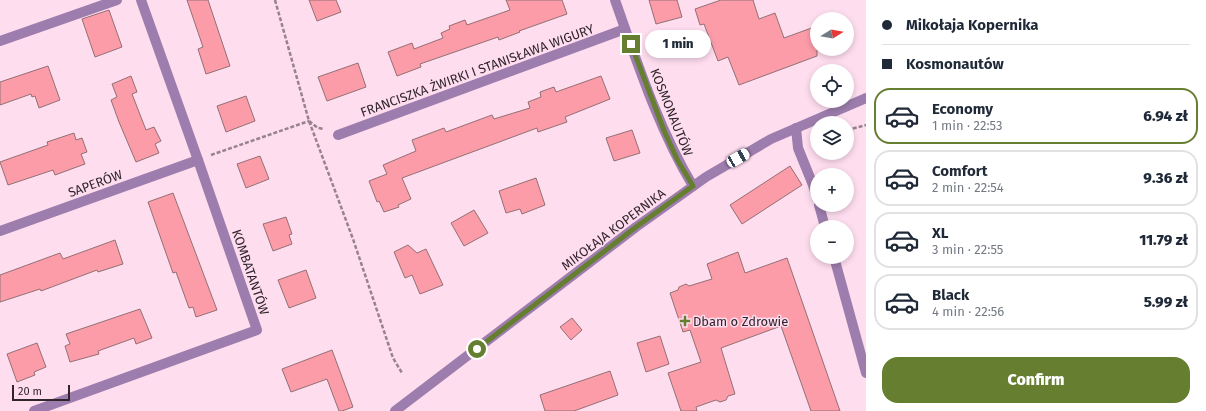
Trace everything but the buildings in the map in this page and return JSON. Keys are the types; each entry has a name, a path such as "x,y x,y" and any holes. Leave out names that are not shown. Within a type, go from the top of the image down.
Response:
{"street":[{"path":"0,41 117,0"},
{"name":"KOMBATANTÓW","path":"34,411 257,330 140,0"},
{"name":"KOSMONAUTÓW","path":"615,0 665,133 678,161 693,186"},
{"name":"FRANCISZKA ŻWIRKI I STANISŁAWA WIGURY","path":"338,136 625,29"},
{"name":"MIKOŁAJA KOPERNIKA","path":"395,411 636,227 693,186 749,151 796,128 866,98"},
{"path":"796,128 798,148 810,177"},
{"name":"SAPERÓW","path":"0,231 198,160"},
{"path":"836,264 866,373"}],"path":[{"path":"275,0 309,121 353,239 393,358 402,373"},
{"path":"198,160 309,121"},
{"path":"854,128 866,125"}],"place":[{"name":"Dbam o Zdrowie","path":"685,321"}],"route":[{"path":"477,349 636,227 693,186 678,161 665,133 631,44"}]}
